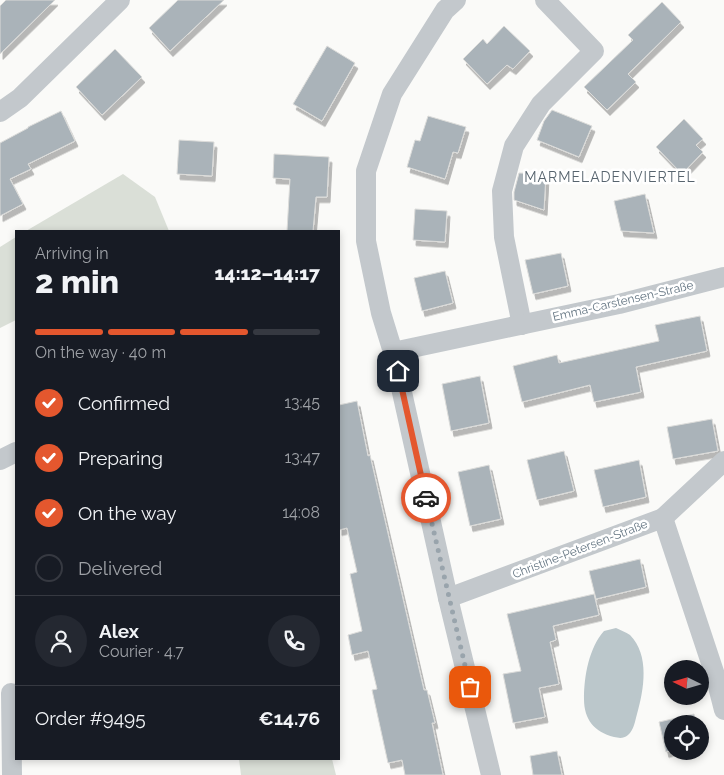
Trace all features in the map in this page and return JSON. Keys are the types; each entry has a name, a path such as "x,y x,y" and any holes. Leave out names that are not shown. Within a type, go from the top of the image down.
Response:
{"street":[{"path":"0,112 20,98 120,0"},
{"path":"456,0 445,10 392,94 366,171 366,240 381,313 393,352 448,598 491,775"},
{"path":"522,325 504,237 502,191 509,164 514,146 541,104 594,51 544,0"},
{"name":"Emma-Carstensen-Straße","path":"393,352 619,304 724,277"},
{"path":"0,460 15,452"},
{"path":"663,518 724,461"},
{"name":"Christine-Petersen-Straße","path":"448,598 663,518 715,675 724,710"},
{"path":"9,692 12,775"}],"shaded area":[{"path":"123,174 155,197 169,230 28,230"},
{"path":"15,238 15,320 0,328 0,247"},
{"path":"616,628 630,635 636,643 641,652 644,673 640,705 632,731 621,738 607,735 591,724 584,706 586,672 591,654 604,631"},
{"path":"239,760 332,760 336,775 241,775"}],"building":[{"path":"6,0 55,0 0,54 0,6"},
{"path":"178,0 224,0 170,51 149,28"},
{"path":"662,2 681,22 628,74 636,82 607,110 584,87 633,40 628,35"},
{"path":"504,26 530,51 513,69 507,65 487,84 463,59 483,39 487,44"},
{"path":"327,46 355,63 322,121 293,104"},
{"path":"115,49 142,77 102,115 76,87"},
{"path":"552,110 592,126 579,157 537,140 544,121"},
{"path":"61,111 75,141 28,164 31,169 10,179 23,204 0,216 0,143"},
{"path":"428,116 466,127 458,153 453,152 445,179 407,167 415,140 420,141"},
{"path":"684,119 703,139 696,145 703,152 682,174 656,147"},
{"path":"179,140 214,142 212,176 177,174"},
{"path":"274,154 329,157 327,197 316,197 313,230 287,230 290,179 273,178"},
{"path":"519,173 546,174 544,210 514,200"},
{"path":"645,194 654,233 621,231 614,201"},
{"path":"415,209 447,211 445,242 413,240"},
{"path":"561,253 568,286 533,294 525,260"},
{"path":"445,271 453,303 422,311 414,278"},
{"path":"700,316 707,351 636,367 641,392 594,402 590,385 522,402 513,366 557,355 559,363 659,341 655,325"},
{"path":"480,376 489,423 451,431 442,384"},
{"path":"357,401 368,456 370,455 424,690 427,690 435,723 432,723 443,775 405,775 402,760 388,763 372,690 377,689 368,651 352,655 348,635 362,631 350,574 357,572 347,528 340,530 340,405"},
{"path":"712,419 718,451 673,459 667,427"},
{"path":"564,451 574,491 537,500 527,460"},
{"path":"639,460 646,497 603,507 594,470"},
{"path":"489,465 501,519 470,526 458,472"},
{"path":"640,559 646,587 596,599 589,571"},
{"path":"594,594 599,615 553,626 556,640 550,642 559,684 539,688 545,717 513,723 503,674 521,671 507,614"},
{"path":"664,721 664,743 659,722"},
{"path":"557,751 562,775 533,775 530,756"}],"way so far":[{"path":"426,498 470,687"}],"district":[{"name":"MARMELADENVIERTEL","path":"610,177"}],"route":[{"path":"398,371 426,498"}]}
